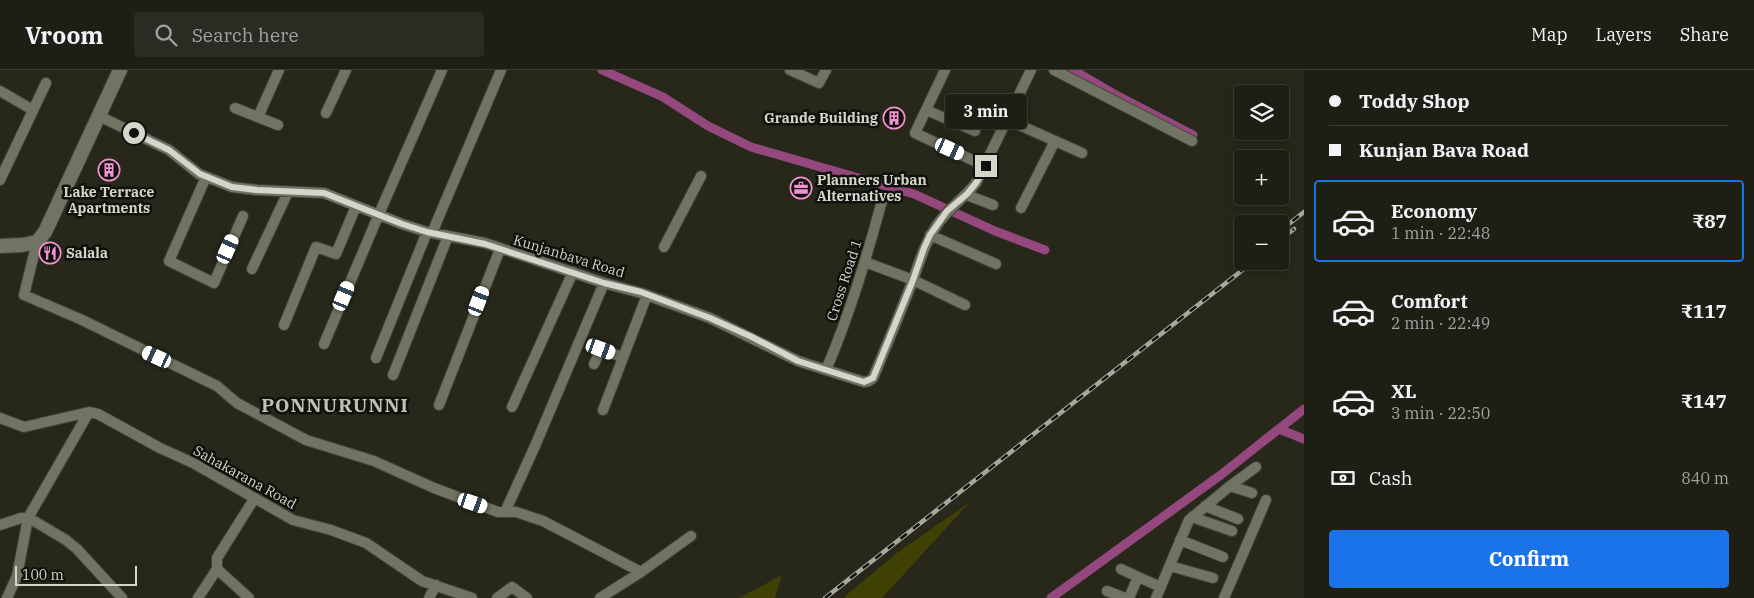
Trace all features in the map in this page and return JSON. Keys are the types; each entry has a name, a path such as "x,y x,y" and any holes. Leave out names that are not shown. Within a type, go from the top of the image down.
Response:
{"main road":[{"path":"0,246 38,242 50,223 120,70"}],"street":[{"path":"258,117 279,70"},
{"path":"326,113 346,70"},
{"path":"324,344 378,214 442,70"},
{"path":"376,358 501,70"},
{"path":"790,70 819,83 826,70"},
{"path":"945,70 916,133 986,166"},
{"name":"Kunjanbava Road","path":"99,116 169,150 200,174 232,187 324,193 402,224 485,244 647,295 710,318 798,361 864,382 873,378 930,235 947,211 967,194 976,183 986,166 1031,70"},
{"path":"1054,70 1192,141"},
{"path":"0,180 46,83"},
{"path":"0,91 34,110"},
{"path":"235,108 278,125"},
{"path":"926,110 975,131"},
{"path":"1008,120 1082,153"},
{"path":"1021,208 1055,141"},
{"path":"664,247 701,176"},
{"path":"206,177 169,261 214,283 243,216"},
{"path":"252,270 288,192"},
{"path":"967,194 993,205"},
{"name":"Cross Road 1","path":"826,370 842,331 865,262 883,197"},
{"path":"284,325 316,247 336,254 356,206"},
{"path":"930,235 996,264"},
{"path":"393,375 448,236"},
{"path":"38,242 24,295 80,319 216,386 237,403 306,440 374,461 498,512 516,512 543,521 641,572"},
{"path":"439,405 500,249"},
{"path":"865,262 913,280 965,305"},
{"path":"512,407 573,272"},
{"path":"505,512 604,283"},
{"path":"603,410 622,356 647,295"},
{"path":"594,364 601,349 622,356"},
{"path":"0,418 24,427 89,412"},
{"path":"7,598 17,576 28,518 89,412"},
{"name":"Sahakarana Road","path":"89,412 98,414 160,448 193,463 292,520 332,530 366,543 422,581 472,598"},
{"path":"1156,598 1189,520 1230,486 1256,468"},
{"path":"1230,486 1252,493"},
{"path":"198,598 217,569 217,558 254,499"},
{"path":"1224,598 1266,500"},
{"path":"1205,506 1238,519"},
{"path":"1192,517 1232,531"},
{"path":"0,525 13,520 28,518 66,540 77,549 122,598"},
{"path":"600,598 641,572 690,536"},
{"path":"1180,540 1222,557"},
{"path":"1170,566 1213,578"},
{"path":"217,569 248,598"},
{"path":"1120,569 1161,586"},
{"path":"1129,598 1138,577"},
{"path":"428,598 436,586"},
{"path":"497,598 512,587 527,598"},
{"path":"1107,591 1125,598"}],"shaded area":[{"path":"970,502 882,598 843,598 898,552"},
{"path":"782,575 775,598 739,598"}],"waterway":[{"path":"602,70 663,97 708,126 751,147 914,194 995,231 1045,250"},
{"path":"1073,70 1114,94 1193,135"},
{"path":"1051,598 1222,474 1304,409"},
{"path":"1279,429 1304,439"}],"railway":[{"path":"1289,224 1304,212"},
{"path":"1289,233 1294,229"},
{"path":"825,598 1243,270"}],"place":[{"name":"Grande Building","path":"894,118"},
{"name":"Lake Terrace Apartments","path":"109,170"},
{"name":"Planners Urban Alternatives","path":"801,188"},
{"name":"Salala","path":"50,253"}],"district":[{"name":"PONNURUNNI","path":"335,405"}],"route":[{"path":"134,133 169,150 200,174 232,187 324,193 427,232 468,239 604,283 641,292 710,318 798,361 864,382 873,378 930,235 947,211 967,194 976,183 986,166"}]}
